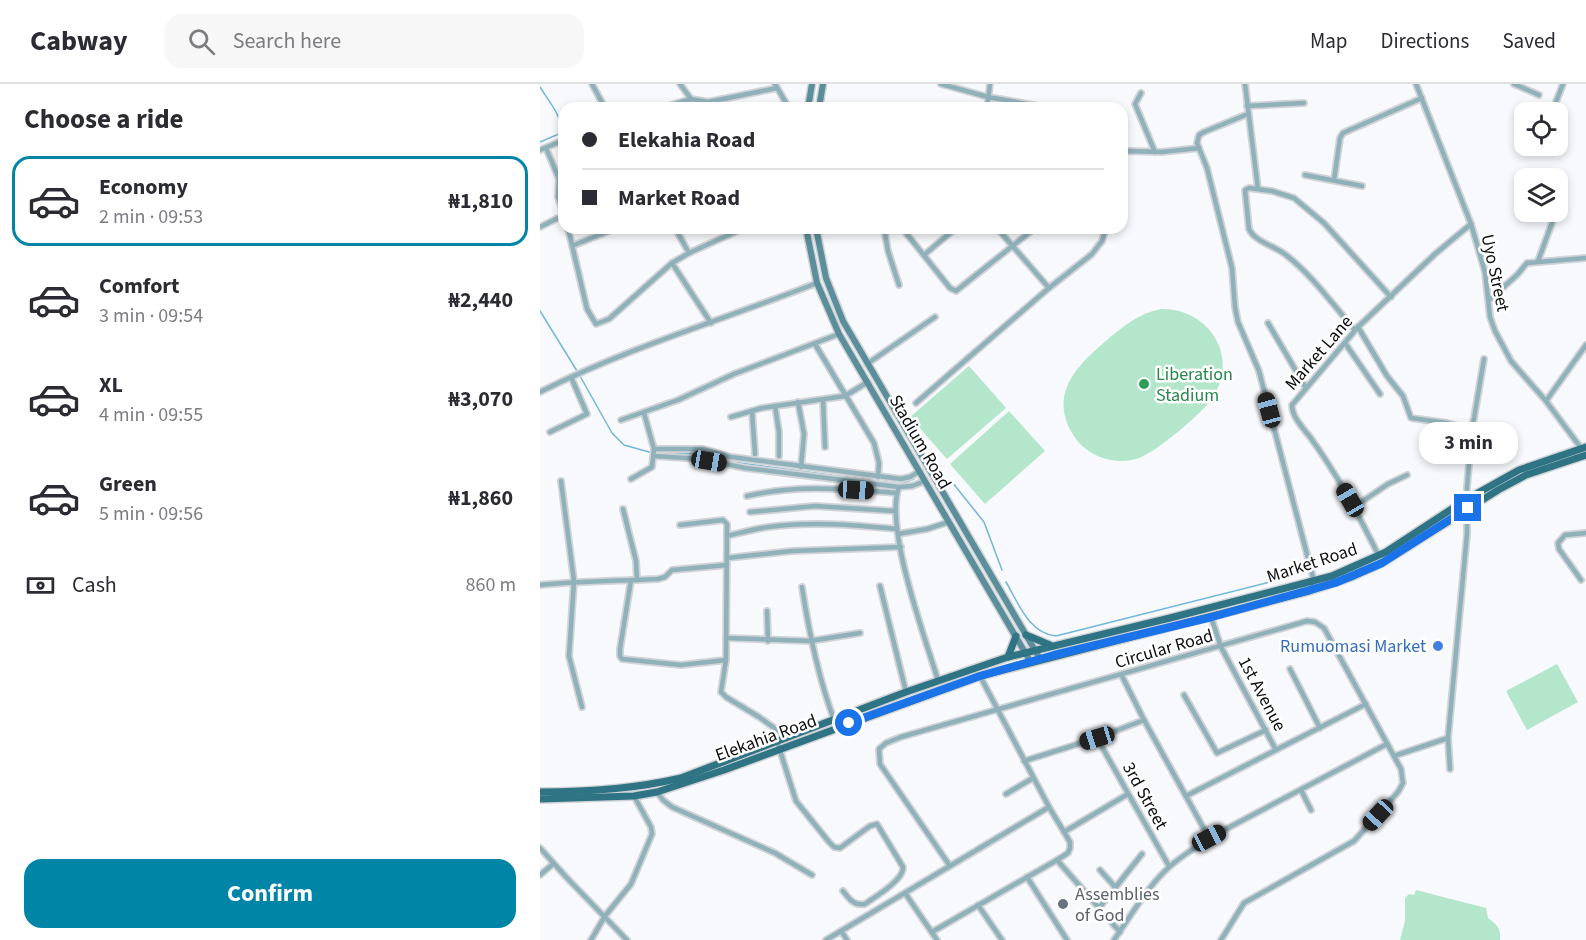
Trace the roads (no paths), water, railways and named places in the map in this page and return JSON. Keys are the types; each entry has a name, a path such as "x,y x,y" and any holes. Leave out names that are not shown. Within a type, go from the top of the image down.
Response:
{"main road":[{"path":"809,102 812,84"},
{"path":"820,102 823,84"},
{"name":"Stadium Road","path":"806,234 817,283 839,334 1030,662"},
{"name":"Stadium Road","path":"817,234 834,302 867,364 1040,659"},
{"path":"807,240 817,239"},
{"name":"Market Road","path":"1025,652 1170,618 1348,570 1379,556 1467,499 1519,470 1584,450"},
{"name":"Market Road","path":"1030,662 1212,617 1309,591 1351,577 1382,563 1468,508 1526,475 1584,450"},
{"path":"1026,635 1053,645"},
{"path":"1008,657 1016,636"},
{"name":"Elekahia Road","path":"540,792 608,791 649,786 681,778 938,680 1025,652"},
{"name":"Elekahia Road","path":"540,799 634,796 657,792 689,783 980,676 1030,662"}],"street":[{"path":"592,84 602,102"},
{"path":"680,84 691,99"},
{"path":"941,84 1016,102"},
{"path":"988,102 990,84"},
{"path":"1245,84 1258,189"},
{"path":"1417,86 1425,84"},
{"path":"1514,84 1539,95"},
{"path":"1556,102 1563,84"},
{"path":"681,102 691,99 708,102 776,86 785,102"},
{"name":"Uyo Street","path":"1417,86 1471,224 1485,272 1490,317 1501,345 1511,361 1584,450"},
{"path":"1141,93 1135,104 1155,152"},
{"path":"1334,180 1341,134 1422,98"},
{"path":"1247,106 1304,103"},
{"path":"1248,114 1199,135 1196,139 1207,168 1232,268 1234,307 1238,322 1259,370 1314,581 1309,591"},
{"path":"540,150 558,143"},
{"path":"546,148 558,179 558,197"},
{"path":"1128,151 1155,152 1199,148"},
{"path":"1305,175 1362,186"},
{"path":"1391,297 1324,222 1305,206 1285,194 1250,188 1244,193 1250,232 1254,237 1281,250 1300,267 1357,328 1403,396 1411,418 1447,423 1472,430"},
{"path":"540,227 558,218"},
{"path":"1538,261 1553,222"},
{"name":"Market Lane","path":"1379,556 1327,459 1303,428 1292,405 1357,328 1435,254 1471,224"},
{"path":"569,234 586,309 596,324 609,319 672,263 731,234"},
{"path":"572,246 601,234"},
{"path":"678,234 689,253"},
{"path":"885,234 899,285"},
{"path":"907,234 950,288 956,291 1028,234"},
{"path":"924,255 949,234"},
{"path":"1003,234 1049,288"},
{"path":"916,404 1049,288 1092,254 1104,234"},
{"path":"1489,300 1527,263 1586,258"},
{"path":"672,263 711,323"},
{"path":"540,392 665,338 817,283"},
{"path":"867,364 935,316"},
{"path":"1268,323 1306,388"},
{"path":"621,420 678,400 734,374 839,334"},
{"path":"1345,343 1380,394"},
{"path":"815,344 874,443 879,463 879,477"},
{"path":"1546,402 1586,345"},
{"path":"1450,769 1448,738 1468,508 1472,430 1484,359"},
{"path":"550,432 587,414 573,376"},
{"path":"731,417 775,406 845,396 868,382"},
{"path":"823,400 825,447"},
{"path":"798,402 804,434 801,467"},
{"path":"775,406 779,432 779,456"},
{"path":"752,411 755,454"},
{"path":"631,479 652,467 654,449 644,413"},
{"path":"654,449 703,449 731,458 879,477 905,479 920,471"},
{"path":"654,456 702,459 745,468 899,487 912,486 925,481"},
{"path":"1354,507 1388,484 1407,476"},
{"path":"561,481 574,581 570,656 582,707"},
{"path":"899,487 894,511 901,547 914,601 938,680"},
{"path":"747,496 792,488 897,493"},
{"path":"750,512 815,506 894,511"},
{"path":"623,509 636,561 620,649 622,659 681,665 726,660"},
{"path":"680,525 723,520 727,524 726,660 722,693 787,737"},
{"path":"727,536 768,527 835,524 898,532 938,526 949,522"},
{"path":"1581,580 1559,549 1558,543 1565,535 1586,533"},
{"path":"727,558 792,551 901,547"},
{"path":"540,585 574,581 593,583 665,577 672,570 727,565"},
{"path":"880,586 906,692"},
{"path":"802,587 810,641 834,720"},
{"path":"767,611 768,641"},
{"name":"1st Avenue","path":"1212,617 1221,647 1276,750"},
{"name":"Circular Road","path":"950,866 880,764 879,749 886,743 1307,621 1315,622 1324,628 1394,756 1403,777 1401,788 1362,834 1244,903 1221,940"},
{"path":"726,638 810,641 860,633"},
{"path":"1290,669 1320,728"},
{"path":"1122,675 1209,838"},
{"path":"932,932 1057,860 1068,853 1070,848 1070,842 1024,761 980,676"},
{"path":"1184,695 1217,753 1266,730"},
{"path":"1186,796 1366,704"},
{"path":"1024,761 1097,738 1144,720"},
{"name":"3rd Street","path":"1097,738 1169,866"},
{"path":"1394,756 1448,738"},
{"path":"777,741 797,803 834,847 840,848 870,826 877,824 903,867 902,874 892,884 865,904 851,902 843,891"},
{"path":"1114,940 1142,899 1169,866 1209,838 1387,744"},
{"path":"1006,795 1034,778"},
{"path":"1301,790 1311,810"},
{"path":"657,792 672,807 775,853 812,875"},
{"path":"1064,832 1128,794"},
{"path":"591,940 605,916 631,884 652,834 651,827 634,796"},
{"path":"826,940 1049,807"},
{"path":"540,848 627,940"},
{"path":"1099,908 1142,854"},
{"path":"1057,860 1120,932"},
{"path":"540,875 553,864"},
{"path":"1100,870 1116,888"},
{"path":"1027,877 1067,940"},
{"path":"904,893 937,940"},
{"path":"978,905 1002,940"},
{"path":"841,931 847,940"}],"waterway":[{"path":"540,87 558,115"},
{"path":"540,142 558,134"},
{"path":"540,311 577,371"},
{"path":"580,376 612,433 624,445 649,452 695,454 725,461 891,483 901,484 914,479"},
{"path":"943,482 952,482 984,522 1002,570"},
{"path":"1006,582 1031,623 1038,630 1056,636 1274,581"}],"place":[{"name":"Liberation Stadium","path":"1144,384"},
{"name":"Rumuomasi Market","path":"1438,646"},
{"name":"Assemblies of God","path":"1063,904"}]}
